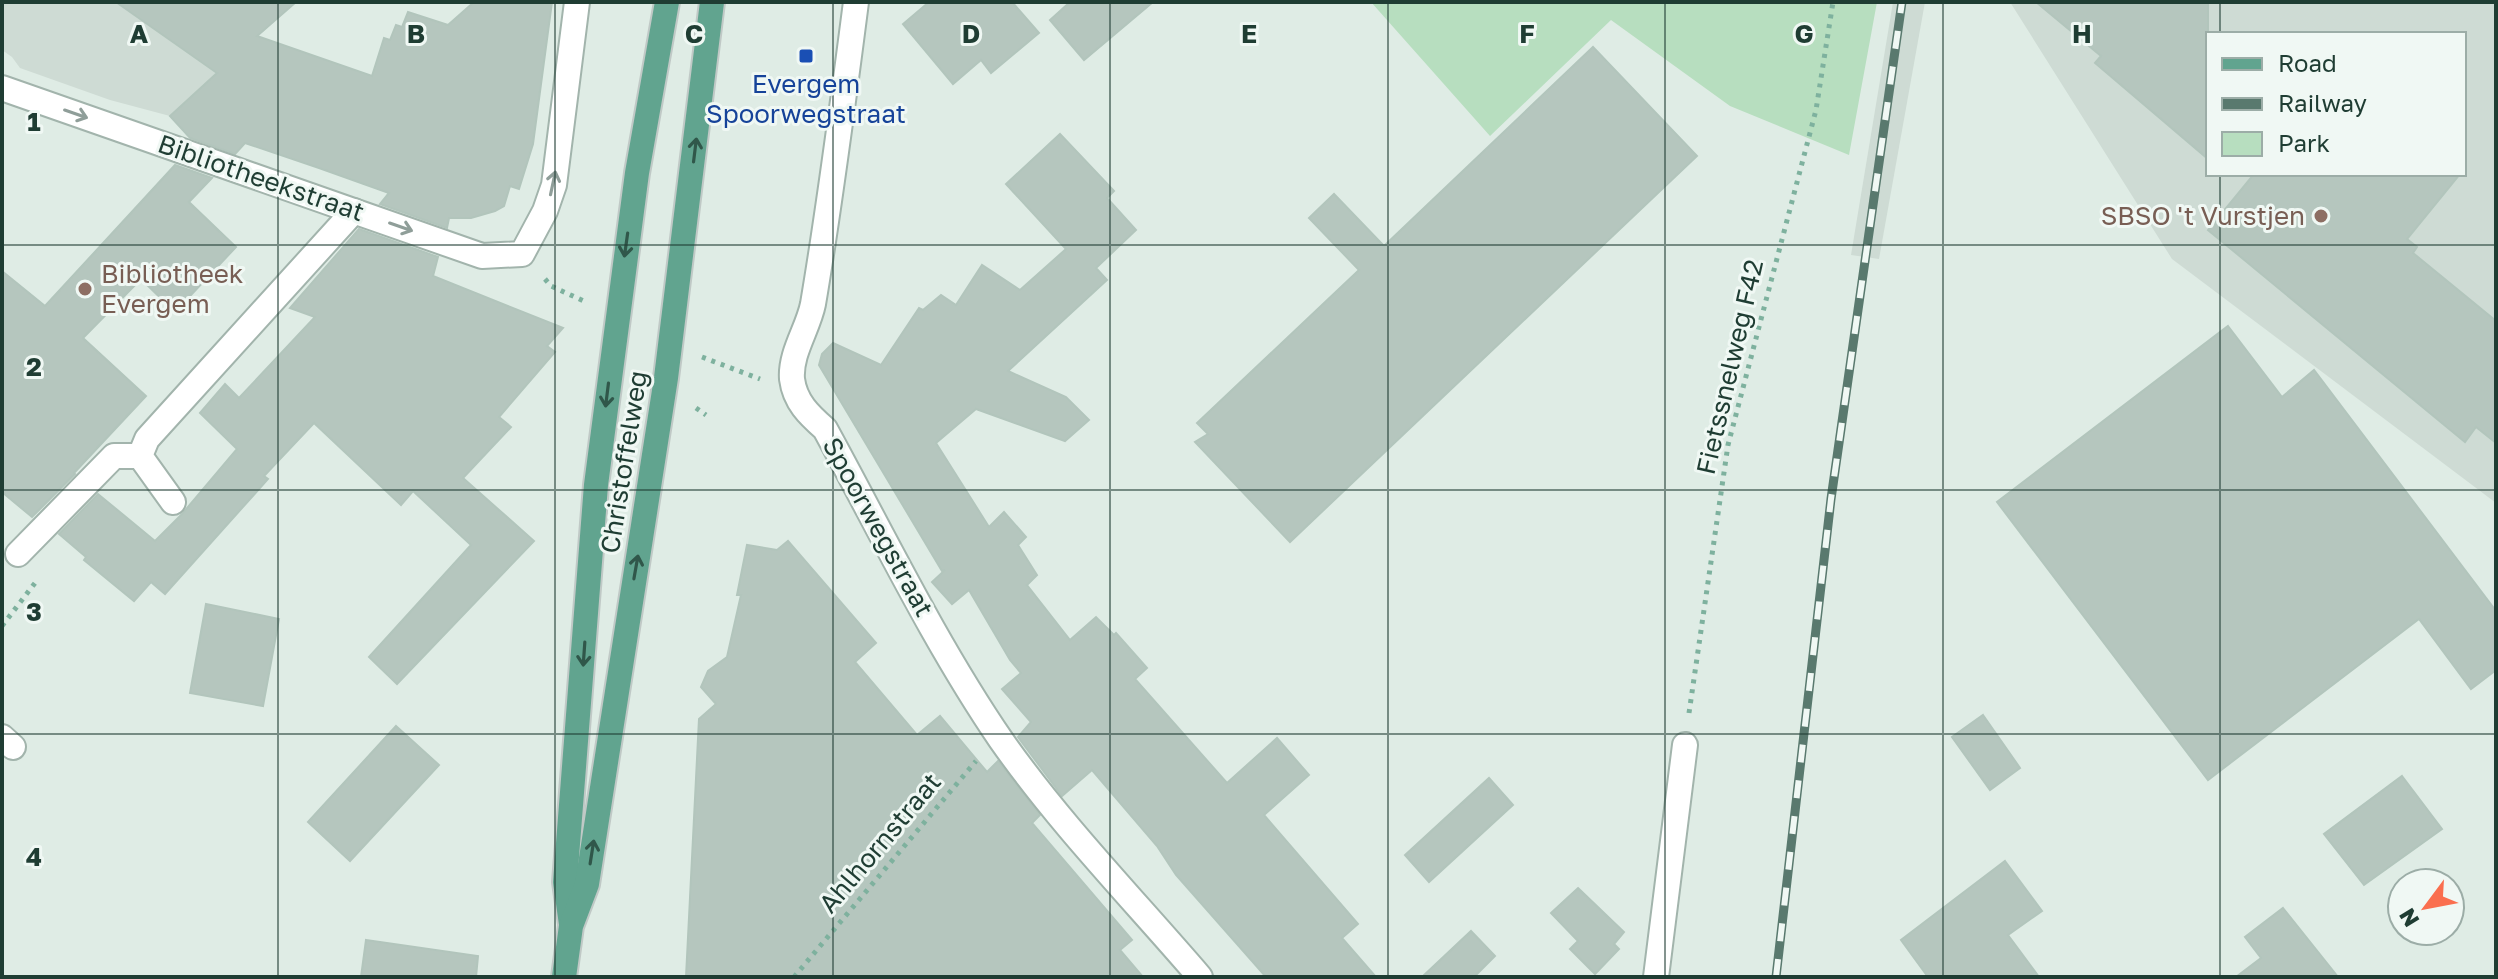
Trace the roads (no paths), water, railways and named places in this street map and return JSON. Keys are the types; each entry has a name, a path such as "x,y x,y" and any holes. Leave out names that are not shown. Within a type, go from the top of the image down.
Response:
{"main road":[{"name":"Christoffelweg","path":"571,926 565,882 585,648 591,532 616,317 642,141 667,2"},
{"name":"Christoffelweg","path":"564,977 571,926 587,884 671,344 712,2"}],"street":[{"name":"Bibliotheekstraat","path":"2,88 482,256 522,254 545,211 554,185 577,2"},
{"name":"Spoorwegstraat","path":"856,2 812,308 797,347 792,376 796,396 807,413 825,429 964,684 1002,740 1034,786 1200,977"},
{"path":"140,456 147,439 354,211"},
{"path":"18,554 114,456 140,456"},
{"path":"140,456 173,502"},
{"path":"1656,977 1685,745"}],"railway":[{"path":"1776,977 1831,499 1902,2"}],"place":[{"name":"Evergem Spoorwegstraat","path":"806,56"},
{"name":"SBSO 't Vurstjen","path":"2321,216"},
{"name":"Bibliotheek Evergem","path":"85,289"}]}
